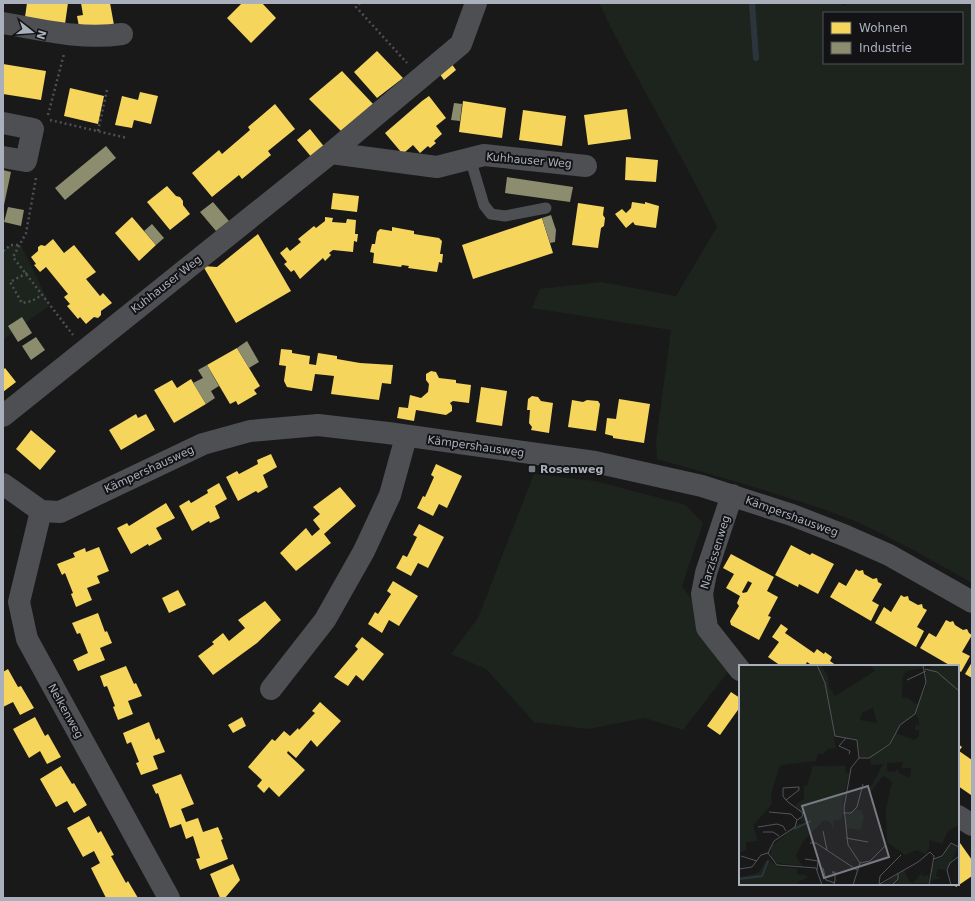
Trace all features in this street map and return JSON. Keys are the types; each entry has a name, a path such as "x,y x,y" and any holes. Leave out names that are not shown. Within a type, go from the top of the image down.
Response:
{"street":[{"name":"Kuhhauser Weg","path":"3,416 84,349 331,154 461,44 476,3"},
{"path":"3,23 97,37 122,34"},
{"path":"3,123 33,129 26,161 3,157"},
{"name":"Kuhhauser Weg","path":"331,154 437,167 484,155 586,166"},
{"name":"Kämpershausweg","path":"41,511 60,512 203,444 250,431 318,425 595,462 702,486 792,515 875,549 972,602"},
{"path":"271,688 325,620 364,551 390,495 406,437"},
{"path":"3,484 41,511"},
{"name":"Narzissenweg","path":"732,495 706,573 702,594 707,628 739,669"},
{"name":"Nelkenweg","path":"41,511 24,576 20,602 27,639 169,898"},
{"path":"959,817 972,825"}],"lane":[{"path":"470,158 484,205 491,214 505,216 546,208"}],"path":[{"path":"360,3 356,7 421,78"},
{"path":"46,127 69,34"},
{"path":"98,131 107,90"},
{"path":"47,119 126,138"},
{"path":"38,172 26,233 21,245 13,257 27,273 84,349"},
{"path":"3,251 11,245 21,245"},
{"path":"27,273 10,282 22,303 32,301 42,295"}],"shaded area":[{"path":"599,3 841,3 844,6 849,3 972,3 972,583 889,537 837,514 725,478 657,459 656,441 671,330 532,308 540,289 601,282 676,296 717,227"},
{"path":"11,245 21,245 50,305 4,339 3,251"},
{"path":"534,474 595,481 686,505 703,523 682,586 696,606 731,668 683,730 645,718 588,729 534,722 486,669 451,654 478,618"}],"building: Wohnen":[{"path":"27,3 68,3 65,24 25,17"},
{"path":"81,3 110,3 114,25 80,32 77,16 83,15"},
{"path":"242,3 262,3 276,18 251,43 227,18"},
{"path":"377,51 403,78 377,98 354,72"},
{"path":"451,63 456,70 444,80 439,73"},
{"path":"3,64 46,71 41,100 3,94"},
{"path":"342,71 373,104 341,131 309,99"},
{"path":"70,88 104,96 98,124 64,116"},
{"path":"140,92 158,96 151,124 134,120 132,128 115,125 122,96 138,100"},
{"path":"429,96 446,118 436,126 442,134 434,141 436,143 430,148 428,146 420,153 413,145 405,152 401,152 385,133"},
{"path":"463,101 506,108 502,138 459,132"},
{"path":"275,104 295,129 268,151 271,155 242,179 239,175 212,197 192,173 219,150 222,154 250,130 248,127"},
{"path":"627,109 631,139 588,145 584,115"},
{"path":"523,110 566,116 562,146 519,140"},
{"path":"310,129 326,149 313,159 297,140"},
{"path":"626,157 658,160 656,182 625,180"},
{"path":"167,186 176,196 180,197 183,201 183,205 190,214 170,230 147,202"},
{"path":"333,193 359,196 357,212 331,209"},
{"path":"632,202 645,204 645,202 659,206 656,228 635,225 633,222 626,228 615,214 622,209 626,213 631,208"},
{"path":"578,203 604,207 604,226 601,228 598,248 572,245"},
{"path":"132,217 156,245 139,261 115,233"},
{"path":"325,217 333,218 332,222 346,223 347,219 356,220 355,234 358,234 357,242 354,241 353,252 333,250 329,253 331,255 325,261 323,258 300,279 294,270 291,272 284,264 287,262 280,253 287,247 290,251 301,242 298,239 314,226 316,228 325,221"},
{"path":"542,218 553,253 473,279 462,245"},
{"path":"392,227 414,231 414,234 439,238 442,241 440,254 443,254 442,263 439,262 437,272 408,268 409,266 402,265 401,267 373,263 374,253 370,252 372,244 375,244 377,232 380,229 392,231"},
{"path":"258,234 291,291 236,323 203,266 217,267"},
{"path":"53,239 64,253 74,245 96,272 86,279 100,296 103,293 112,303 101,311 101,315 98,318 94,317 86,324 80,317 78,319 67,306 70,304 64,297 68,294 46,267 40,272 34,265 36,264 31,257 38,251 38,247 41,245 45,246"},
{"path":"237,348 260,386 254,390 257,394 238,405 236,401 230,404 207,365"},
{"path":"281,349 292,350 292,353 310,356 309,364 316,365 318,353 337,356 337,359 360,363 393,365 391,384 382,383 379,400 331,394 334,376 315,374 312,391 287,387 284,381 286,366 279,365"},
{"path":"5,368 16,382 3,392 3,370"},
{"path":"431,371 436,372 439,378 456,380 456,383 471,385 469,403 453,401 450,403 452,406 452,411 446,415 416,410 414,421 397,418 399,407 408,408 410,395 421,398 428,392 429,384 426,380 426,374"},
{"path":"191,379 206,404 174,423 154,390 172,380 177,388"},
{"path":"481,387 507,391 502,426 476,422"},
{"path":"532,396 538,397 541,401 553,403 549,433 531,430 532,427 529,423 530,410 527,410 528,399"},
{"path":"619,399 650,404 644,443 613,438 613,436 605,434 607,418 616,419"},
{"path":"572,400 583,402 587,400 598,401 600,404 596,431 568,427"},
{"path":"136,414 138,418 146,414 155,430 121,450 109,430"},
{"path":"31,430 56,451 40,470 16,449"},
{"path":"271,454 277,467 263,475 268,487 258,493 256,491 238,501 226,477 237,471 239,474 258,464 257,460"},
{"path":"436,464 462,476 447,508 439,504 433,516 417,508 423,496 425,497 434,477 431,475"},
{"path":"219,483 227,499 215,506 220,518 210,523 209,521 192,531 179,506 189,500 191,503 208,493 207,490"},
{"path":"340,487 356,506 324,534 331,543 296,571 280,553 306,528 312,536 320,529 313,520 320,514 313,507"},
{"path":"166,503 175,518 156,528 162,539 149,546 148,544 131,554 117,528 127,523 129,526"},
{"path":"419,524 444,537 428,568 418,563 411,576 396,568 403,555 407,557 417,537 413,535"},
{"path":"791,545 810,555 812,553 834,564 818,594 799,584 798,587 775,575"},
{"path":"99,547 109,571 97,576 100,583 87,588 92,600 76,607 71,594 73,593 65,573 62,575 57,564 75,557 73,553 85,548 86,552"},
{"path":"731,554 774,577 767,591 778,597 768,616 771,617 759,640 731,625 730,621 739,606 737,603 740,596 726,588 734,574 723,568","holes":["748,581 752,583 747,592 743,593 742,592"]},
{"path":"856,569 859,571 863,570 864,574 873,579 877,578 878,582 882,584 872,601 879,605 871,621 830,597 839,582 846,586"},
{"path":"393,581 418,596 399,626 389,620 382,633 368,624 375,612 378,614 391,594 387,591"},
{"path":"178,590 186,605 169,613 162,598"},
{"path":"901,595 904,597 908,596 909,600 918,605 922,604 923,608 927,610 917,627 924,631 916,647 875,623 884,607 891,612"},
{"path":"265,601 281,620 257,643 213,675 198,656 214,644 212,642 223,633 229,641 245,628 238,620"},
{"path":"98,613 105,632 107,631 112,643 100,648 105,660 78,671 73,660 88,653 80,633 77,634 72,623"},
{"path":"946,620 950,622 953,621 955,625 963,630 967,629 972,635 962,652 970,656 961,672 959,671 959,665 949,665 920,648 929,633 936,637"},
{"path":"781,624 788,629 785,633 814,653 817,649 824,654 825,652 832,657 830,661 836,665 812,665 807,662 806,665 780,665 768,657 779,642 772,637"},
{"path":"362,637 384,654 363,681 356,675 348,686 334,677 358,649 355,646"},
{"path":"972,662 972,678 965,674"},
{"path":"126,666 134,684 136,683 142,696 128,701 133,714 118,720 113,707 115,706 107,686 104,687 100,676"},
{"path":"8,669 18,687 21,686 34,708 20,715 13,702 3,707 3,672"},
{"path":"731,692 739,697 739,708 720,735 707,726"},
{"path":"320,702 341,721 317,747 311,740 296,758 288,751 287,753 305,770 279,797 269,787 264,793 257,786 262,780 248,767 272,739 275,741 284,731 290,736 298,728 299,730 315,713 312,711"},
{"path":"35,717 45,736 48,734 61,757 47,764 40,751 29,758 13,729"},
{"path":"242,717 246,726 233,733 228,725"},
{"path":"149,722 156,740 159,738 165,752 153,756 158,769 141,775 136,763 139,762 131,742 127,744 123,733"},
{"path":"959,751 972,760 971,795 959,787"},
{"path":"61,766 72,784 74,783 87,805 74,813 67,801 56,807 40,779"},
{"path":"181,774 194,804 181,809 186,822 198,818 203,832 218,827 228,859 200,870 196,859 200,858 193,836 186,839 181,824 170,828 158,793 156,794 152,785"},
{"path":"89,816 98,833 101,831 114,855 111,856 126,883 128,881 138,898 106,898 91,868 100,863 94,851 83,857 67,828"},
{"path":"960,843 972,860 972,876 959,885"},
{"path":"233,864 240,880 225,898 220,898 210,874"}],"building: Industrie":[{"path":"454,103 462,104 460,121 451,120"},
{"path":"106,146 116,158 65,200 55,188"},
{"path":"3,170 11,172 4,205 3,205"},
{"path":"507,177 573,187 570,202 505,193"},
{"path":"213,202 229,221 216,231 200,212"},
{"path":"8,207 24,210 21,226 4,222"},
{"path":"551,215 556,230 555,242 550,243 542,218"},
{"path":"152,224 164,238 156,245 144,231"},
{"path":"22,317 32,333 18,342 8,326"},
{"path":"36,337 45,350 31,360 22,346"},
{"path":"247,341 259,362 249,368 237,348"},
{"path":"207,365 219,386 211,391 215,398 206,404 193,383 203,378 198,370"}],"waterway":[{"path":"752,3 756,58"}],"place":[{"name":"Rosenweg","path":"532,469"}]}
